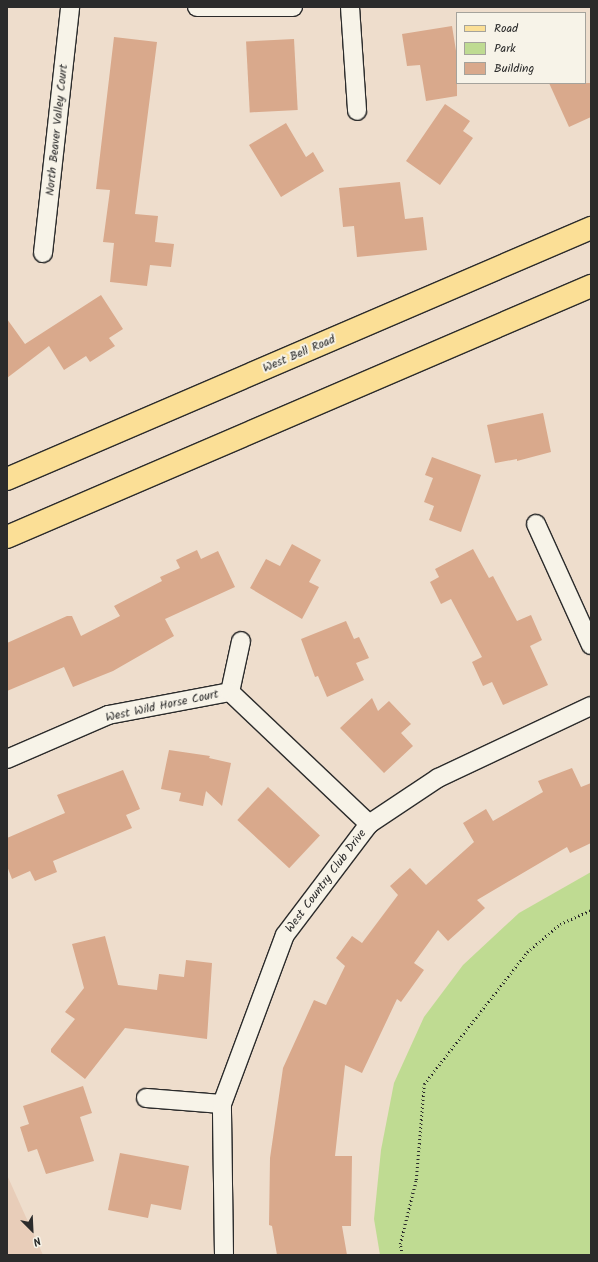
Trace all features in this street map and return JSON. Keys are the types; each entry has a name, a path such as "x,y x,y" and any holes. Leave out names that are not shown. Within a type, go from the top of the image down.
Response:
{"main road":[{"name":"West Bell Road","path":"7,479 591,228"},
{"path":"7,537 591,286"}],"street":[{"name":"North Beaver Valley Court","path":"43,253 70,7"},
{"path":"197,7 293,7"},
{"path":"350,7 357,111"},
{"path":"536,524 591,645"},
{"name":"West Wild Horse Court","path":"230,692 241,641"},
{"name":"West Wild Horse Court","path":"7,759 108,715 230,692"},
{"name":"West Wild Horse Court","path":"230,692 369,824"},
{"name":"West Country Club Drive","path":"224,1255 222,1227 222,1104 285,935 369,824 438,778 591,706"},
{"path":"146,1098 222,1104"}],"path":[{"path":"402,1255 400,1244 416,1180 424,1084 527,952 560,924 591,910"}],"shaded area":[{"path":"7,1175 43,1255 7,1255"}],"green space":[{"path":"591,872 591,1255 380,1255 374,1219 381,1150 394,1083 424,1017 463,965 519,913"}],"building":[{"path":"452,26 456,51 457,96 426,101 420,65 407,66 402,34"},
{"path":"114,37 157,42 135,214 158,216 155,242 174,244 171,267 150,265 147,286 110,282 114,243 103,242 110,190 96,189"},
{"path":"294,39 298,110 250,112 246,42"},
{"path":"591,83 591,117 569,127 549,84"},
{"path":"445,104 470,121 463,131 473,138 440,185 406,161"},
{"path":"286,123 306,157 313,152 324,171 281,197 249,145"},
{"path":"400,182 405,219 423,217 427,250 357,257 354,226 343,227 339,188"},
{"path":"101,295 123,329 109,338 115,346 90,362 86,356 64,370 49,346 7,378 7,319 25,344"},
{"path":"543,413 551,452 517,461 517,459 495,463 487,425"},
{"path":"432,457 481,475 461,532 429,520 434,506 424,502 433,478 425,475"},
{"path":"292,544 321,560 309,582 319,587 302,619 250,588 266,559 280,566"},
{"path":"473,549 489,578 493,576 517,621 531,615 542,640 530,646 548,685 503,705 492,682 483,686 472,662 482,657 451,599 441,604 430,582 439,577 435,569"},
{"path":"197,550 201,559 218,551 235,587 165,619 174,636 113,671 73,687 64,667 7,691 7,643 67,616 72,616 81,636 120,616 114,606 162,581 160,577 180,568 176,560"},
{"path":"346,621 354,639 359,637 369,658 356,663 364,680 327,697 318,676 315,677 301,639"},
{"path":"372,698 378,711 389,701 411,724 401,733 413,746 384,773 340,728"},
{"path":"169,750 210,756 209,758 231,763 222,806 206,791 203,806 179,801 181,793 161,789"},
{"path":"572,768 581,787 591,783 591,843 570,853 567,847 477,900 485,908 448,941 438,930 414,963 424,970 401,1002 397,999 362,1073 345,1065 335,1156 352,1156 351,1226 342,1226 347,1255 277,1255 272,1226 269,1225 270,1158 283,1068 314,1000 326,1005 345,966 336,958 352,936 362,943 398,895 390,886 410,868 426,885 474,842 463,823 486,809 493,821 543,792 538,781"},
{"path":"123,770 140,809 126,815 132,828 53,861 57,872 35,881 30,871 12,879 7,866 7,838 65,813 57,795"},
{"path":"268,787 320,835 289,868 237,820"},
{"path":"105,936 118,985 157,990 159,974 184,977 186,960 212,963 207,1039 125,1028 85,1079 51,1052 51,1049 75,1019 65,1012 84,988 72,944"},
{"path":"83,1086 92,1113 80,1117 94,1161 46,1174 37,1149 28,1152 20,1127 29,1124 23,1106"},
{"path":"120,1153 189,1166 181,1210 151,1204 148,1218 108,1210"}]}
